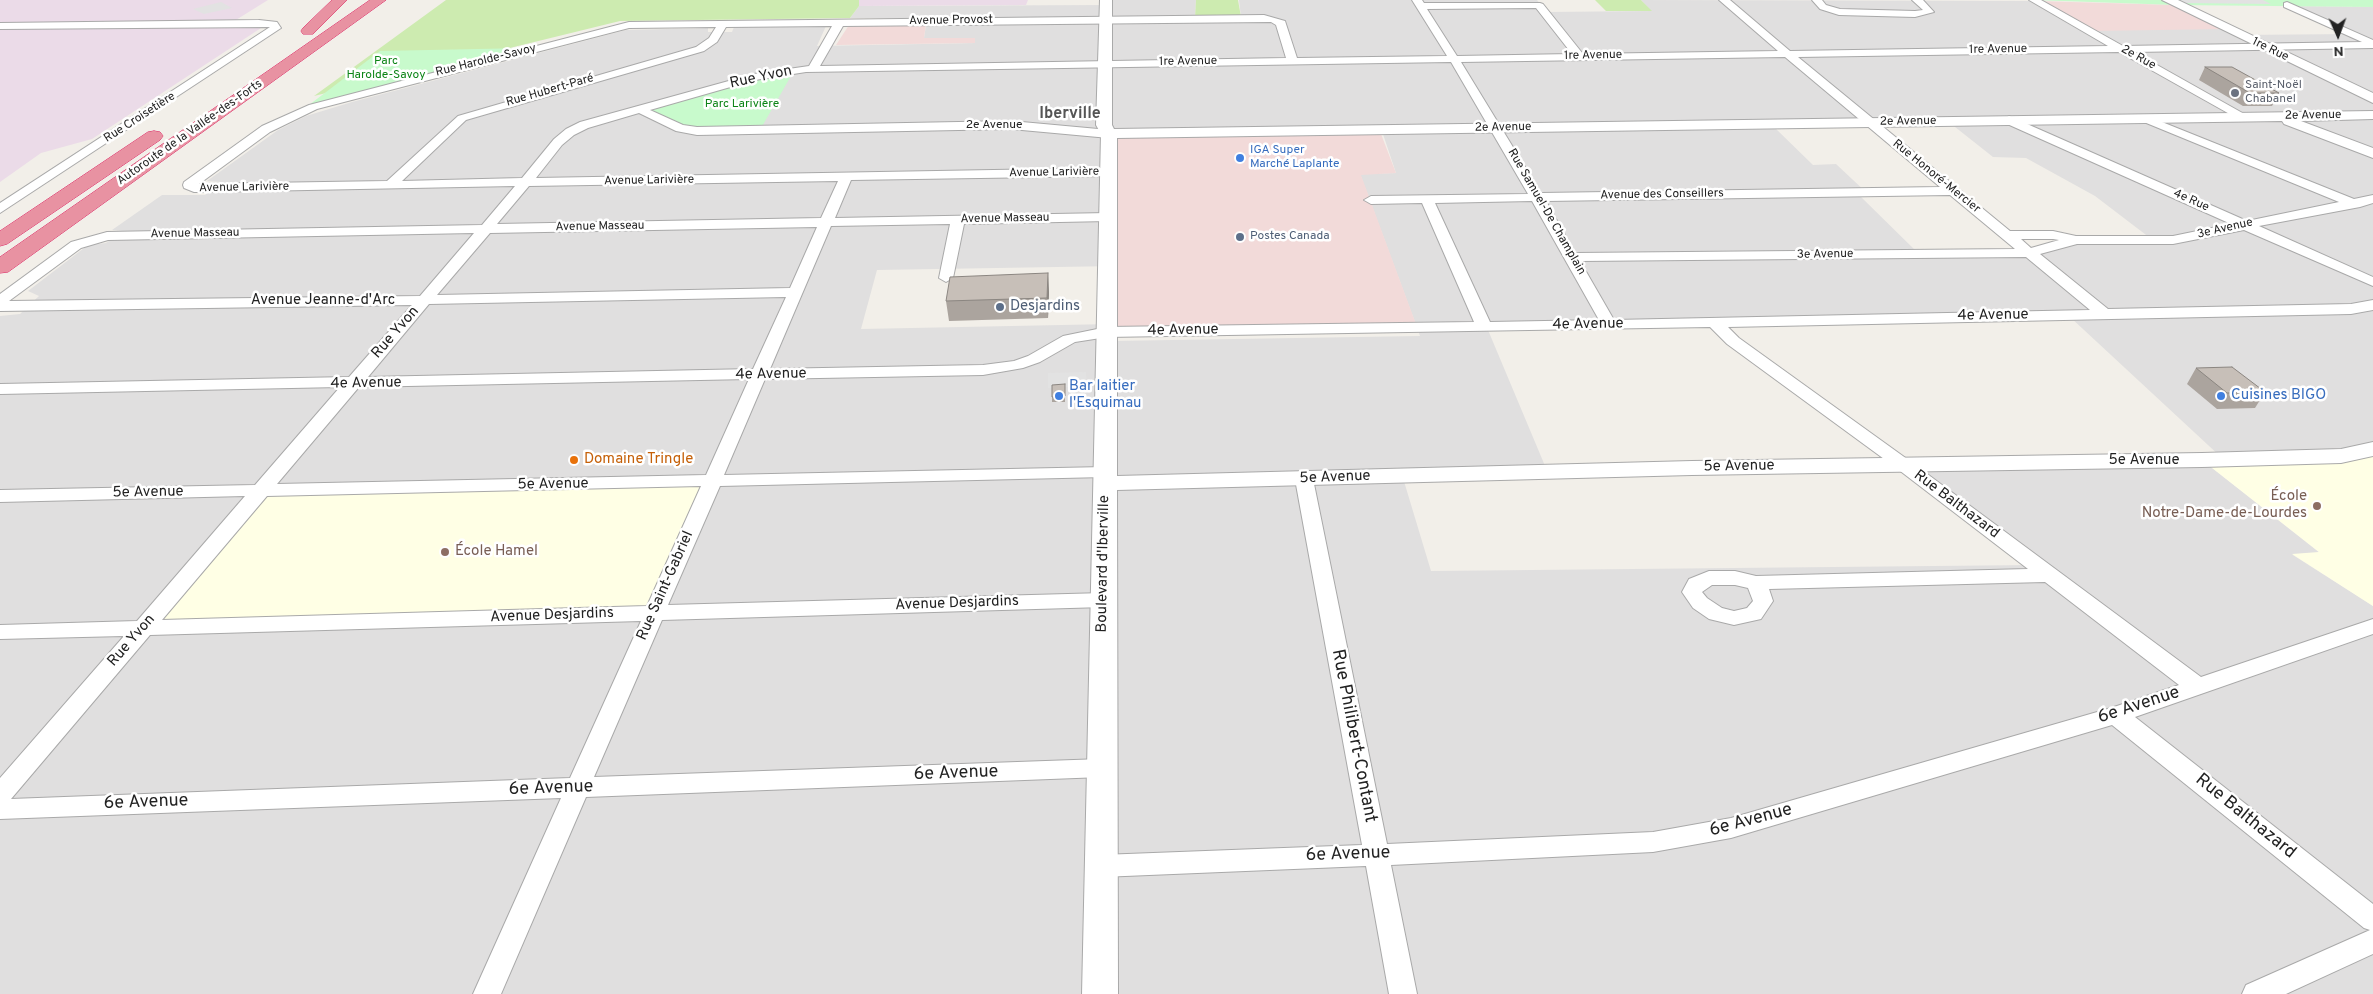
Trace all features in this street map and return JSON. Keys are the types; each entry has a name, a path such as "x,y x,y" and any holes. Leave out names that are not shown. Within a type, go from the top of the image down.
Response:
{"highway":[{"path":"308,31 340,0"},
{"path":"291,42 354,0"},
{"name":"Autoroute de la Vallée-des-Forts","path":"0,267 379,0"},
{"name":"Autoroute de la Vallée-des-Forts","path":"0,240 165,128"}],"street":[{"name":"Boulevard d'Iberville","path":"1100,994 1108,172 1117,125 1104,125 1106,0"},
{"name":"Rue Honoré-Mercier","path":"1724,0 1868,122 2104,314"},
{"path":"1817,0 1823,7 1839,12 1915,14 1929,12 1917,0"},
{"name":"2e Rue","path":"2034,0 2242,117"},
{"name":"1re Rue","path":"2168,0 2373,99"},
{"path":"1419,3 1533,4 1540,6 1579,56"},
{"name":"Rue Samuel-De Champlain","path":"1419,3 1537,197 1609,324"},
{"path":"2287,5 2373,44"},
{"name":"Avenue Provost","path":"630,26 1106,19 1121,14 1277,21 1292,61"},
{"path":"1121,14 1121,36"},
{"name":"Rue Croisetière","path":"0,26 253,22 274,25 276,29 0,209"},
{"path":"813,69 840,23"},
{"name":"Rue Hubert-Paré","path":"389,186 462,118 700,50 713,40 724,24"},
{"name":"Rue Harolde-Savoy","path":"189,187 194,181 266,130 313,107 630,26"},
{"name":"1re Avenue","path":"813,69 1104,64 1120,59 1292,61 2373,44"},
{"path":"1120,59 1120,80"},
{"name":"Rue Yvon","path":"0,795 485,230 558,142 570,132 584,125 639,109 760,76 813,69"},
{"name":"2e Avenue","path":"639,109 680,128 697,131 1011,125 1117,125 1158,133 2373,115"},
{"path":"2275,116 2373,153"},
{"path":"2143,118 2373,212"},
{"name":"4e Rue","path":"2009,120 2373,282"},
{"name":"Avenue Larivière","path":"189,187 389,186 1108,172"},
{"name":"Rue Saint-Gabriel","path":"487,994 846,177"},
{"name":"Avenue des Conseillers","path":"1371,200 1952,191"},
{"name":"3e Avenue","path":"2007,235 2053,235 2076,240 2173,240 2354,204 2373,198"},
{"path":"1427,200 1484,327"},
{"name":"Avenue Masseau","path":"93,238 111,236 1108,217"},
{"path":"946,278 958,220"},
{"path":"0,301 72,248 93,238"},
{"name":"3e Avenue","path":"1572,257 2028,253 2076,240"},
{"name":"Avenue Jeanne-d'Arc","path":"0,306 796,292"},
{"name":"4e Avenue","path":"0,390 758,376 1000,369 1034,359 1069,338 1107,332 1484,327 2358,309 2373,305"},
{"name":"Rue Balthazard","path":"1714,322 1733,341 1901,463 2198,687"},
{"name":"5e Avenue","path":"0,496 712,481 1105,478 1304,479 1901,463 2332,456 2356,454 2373,449"},
{"name":"Rue Philibert-Contant","path":"1304,479 1403,994"},
{"path":"1756,583 2051,576"},
{"name":"Avenue Desjardins","path":"0,632 1104,600"},
{"name":"6e Avenue","path":"1101,866 1601,845 1653,842 1698,835 1731,828 2116,715 2373,626"},
{"name":"Rue Balthazard","path":"2116,715 2373,920"},
{"name":"6e Avenue","path":"0,809 1102,768"},
{"path":"2256,994 2373,941"}],"shaded area":[{"path":"0,0 268,0 223,28 261,28 92,139 41,153 0,182"},
{"path":"859,0 1028,0 1026,5 859,6"},
{"path":"1110,0 1196,0 1195,18 1241,17 1239,0 1537,0 1547,12 1651,11 1641,0 2037,1 2224,29 2237,35 2353,34 2293,6 2373,7 2373,449 2222,458 2070,317 1488,330 1548,473 1403,478 1431,571 2034,565 1912,467 2202,460 2320,553 2293,555 2373,606 2373,994 0,994 0,316 20,314 39,296 28,291 88,245 106,243 122,231 112,230 162,195 205,195 221,182 207,181 278,130 306,116 352,102 626,30 708,28 708,32 732,32 734,27 826,26 817,46 975,43 975,38 924,38 927,18 850,18 859,6 1110,5","holes":["1950,123 1993,157 2026,158 2095,196 2154,241 2072,244 2027,252 1917,252 1859,195 1868,194 1836,164 1813,165 1774,127","1382,131 1396,173 1360,174 1420,336 1110,341 1112,324 861,329 877,270 1117,266"]},
{"path":"2173,0 2263,0 2271,4 2180,3"},
{"path":"2037,1 2175,5 2224,29 2092,31"},
{"path":"221,2 232,8 204,14 193,9"},
{"path":"926,24 924,38 975,38 975,43 836,45 849,25"},
{"path":"1109,134 1381,134 1396,173 1361,175 1416,324 1117,329"},
{"path":"1086,372 1087,401 1069,402 1069,387 1048,388 1048,373"},
{"name":"École Notre-Dame-de-Lourdes","path":"2373,449 2373,606 2292,554 2319,552 2202,460"},
{"name":"École Hamel","path":"712,481 654,613 143,628 261,491"}],"green space":[{"path":"446,0 859,0 859,6 850,18 620,21 314,96"},
{"path":"1196,0 1238,0 1241,17 1195,18"},
{"path":"1595,0 1641,0 1652,11 1606,11"},
{"path":"2036,0 2373,0 2373,7 2175,5"},
{"name":"Parc Harolde-Savoy","path":"527,48 305,108 380,51"},
{"name":"Parc Larivière","path":"795,69 760,130 688,130 639,109"}],"building":[{"path":"2205,67 2232,67 2279,93 2250,93"},
{"path":"1048,273 1047,298 946,301 950,277"},
{"path":"2232,367 2265,392 2227,393 2196,368"},
{"path":"1065,384 1065,396 1052,397 1052,385"}],"place":[{"name":"Saint-Noël Chabanel","path":"2235,93"},
{"name":"IGA Super Marché Laplante","path":"1240,158"},
{"name":"Postes Canada","path":"1240,237"},
{"name":"Desjardins","path":"1000,307"},
{"name":"Bar laitier l'Esquimau","path":"1059,396"},
{"name":"Cuisines BIGO","path":"2221,396"},
{"name":"Domaine Tringle","path":"574,460"},
{"name":"École Notre-Dame-de-Lourdes","path":"2317,506"},
{"name":"École Hamel","path":"445,552"}],"district":[{"name":"Iberville","path":"1070,115"}]}
